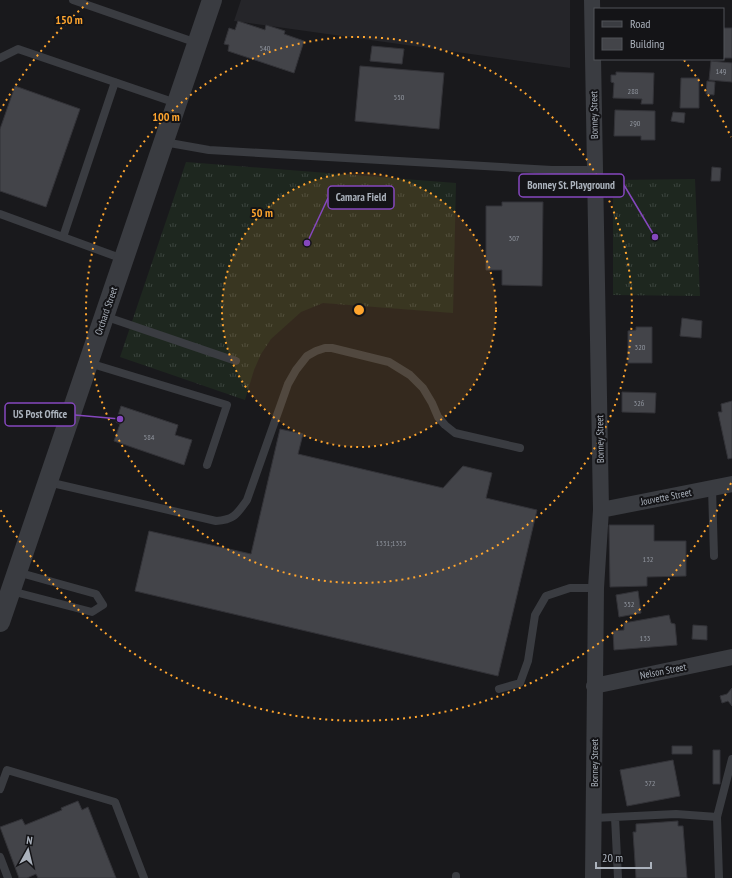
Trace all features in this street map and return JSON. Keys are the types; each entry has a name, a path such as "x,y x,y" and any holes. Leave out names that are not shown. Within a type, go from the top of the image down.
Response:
{"street":[{"name":"Orchard Street","path":"0,622 212,0"},
{"name":"Bonney Street","path":"592,0 601,510 596,588 593,878"},
{"name":"Jouvette Street","path":"601,510 732,484"},
{"name":"Nelson Street","path":"594,686 732,657"}],"lane":[{"path":"73,0 197,43"},
{"path":"0,58 18,50 177,104"},
{"path":"63,237 115,82"},
{"path":"164,142 209,150 544,169 595,170"},
{"path":"0,214 124,259"},
{"path":"104,316 236,361"},
{"path":"48,482 216,521 229,520 239,512 246,500 288,384 296,370 307,356 316,351 332,348 390,362 410,375 423,388 438,417 455,433 520,448"},
{"path":"88,362 227,405 207,465"},
{"path":"712,488 714,556"},
{"path":"14,582 96,594 103,605 92,612 14,582"},
{"path":"499,689 520,683 528,661 535,615 546,596 570,588 596,588"},
{"path":"719,878 717,817 732,759"},
{"path":"0,788 7,770 115,802 144,878"},
{"path":"594,818 676,814 717,817"},
{"path":"615,817 618,878"},
{"path":"0,857 8,878"}],"shaded area":[{"path":"241,0 570,0 570,68 234,21"}],"green space":[{"path":"186,162 456,183 453,313 323,303 301,312 271,339 261,354 254,370 245,400 120,357"},
{"path":"695,179 700,296 613,295 613,180"}],"building":[{"path":"238,21 265,30 266,25 285,31 284,34 304,41 294,73 228,51 229,45 224,44 229,28 235,30"},
{"path":"724,28 732,28 732,58 724,58"},
{"path":"372,46 404,49 402,64 370,61"},
{"path":"711,61 732,63 732,82 709,80"},
{"path":"360,66 444,73 439,129 355,121"},
{"path":"616,72 654,73 653,104 641,104 642,99 613,98 614,83 611,82 611,75 616,75"},
{"path":"681,78 699,78 699,108 680,108"},
{"path":"707,81 715,82 714,95 706,94"},
{"path":"15,86 80,109 46,207 0,191 0,129"},
{"path":"615,110 655,111 655,140 641,140 641,136 614,136"},
{"path":"673,112 685,113 684,123 671,121"},
{"path":"712,167 721,168 720,181 711,181"},
{"path":"502,202 543,202 542,286 502,285 502,270 486,270 486,206 502,206"},
{"path":"682,318 702,321 701,338 680,336"},
{"path":"636,327 652,327 652,363 628,363 628,331 636,330"},
{"path":"622,392 656,393 655,413 622,412"},
{"path":"732,401 732,458 728,459 718,412 722,412 721,404"},
{"path":"121,406 178,425 175,435 192,440 184,465 114,441 120,424 116,422"},
{"path":"280,429 303,434 298,454 443,488 463,466 492,473 486,498 537,510 498,676 135,591 149,531 251,554"},
{"path":"609,525 654,525 654,541 686,541 686,576 647,577 647,586 610,587"},
{"path":"638,591 641,613 619,617 616,595"},
{"path":"669,615 671,623 675,624 677,645 614,650 613,631 624,630 624,623"},
{"path":"693,625 707,626 707,640 692,639"},
{"path":"732,688 732,706 728,701 722,703 720,696 727,694"},
{"path":"672,746 692,746 692,754 672,754"},
{"path":"713,750 720,750 720,784 713,784"},
{"path":"673,760 680,796 627,806 620,770"},
{"path":"78,801 82,810 88,807 116,878 38,878 36,874 27,878 19,878 0,827 22,819 25,825 62,810 61,808"},
{"path":"678,821 678,826 683,826 687,878 636,878 633,832 636,832 636,824"}],"place":[{"name":"Bonney St. Playground","path":"655,237"},
{"name":"Camara Field","path":"307,243"},
{"name":"US Post Office","path":"120,419"}]}
